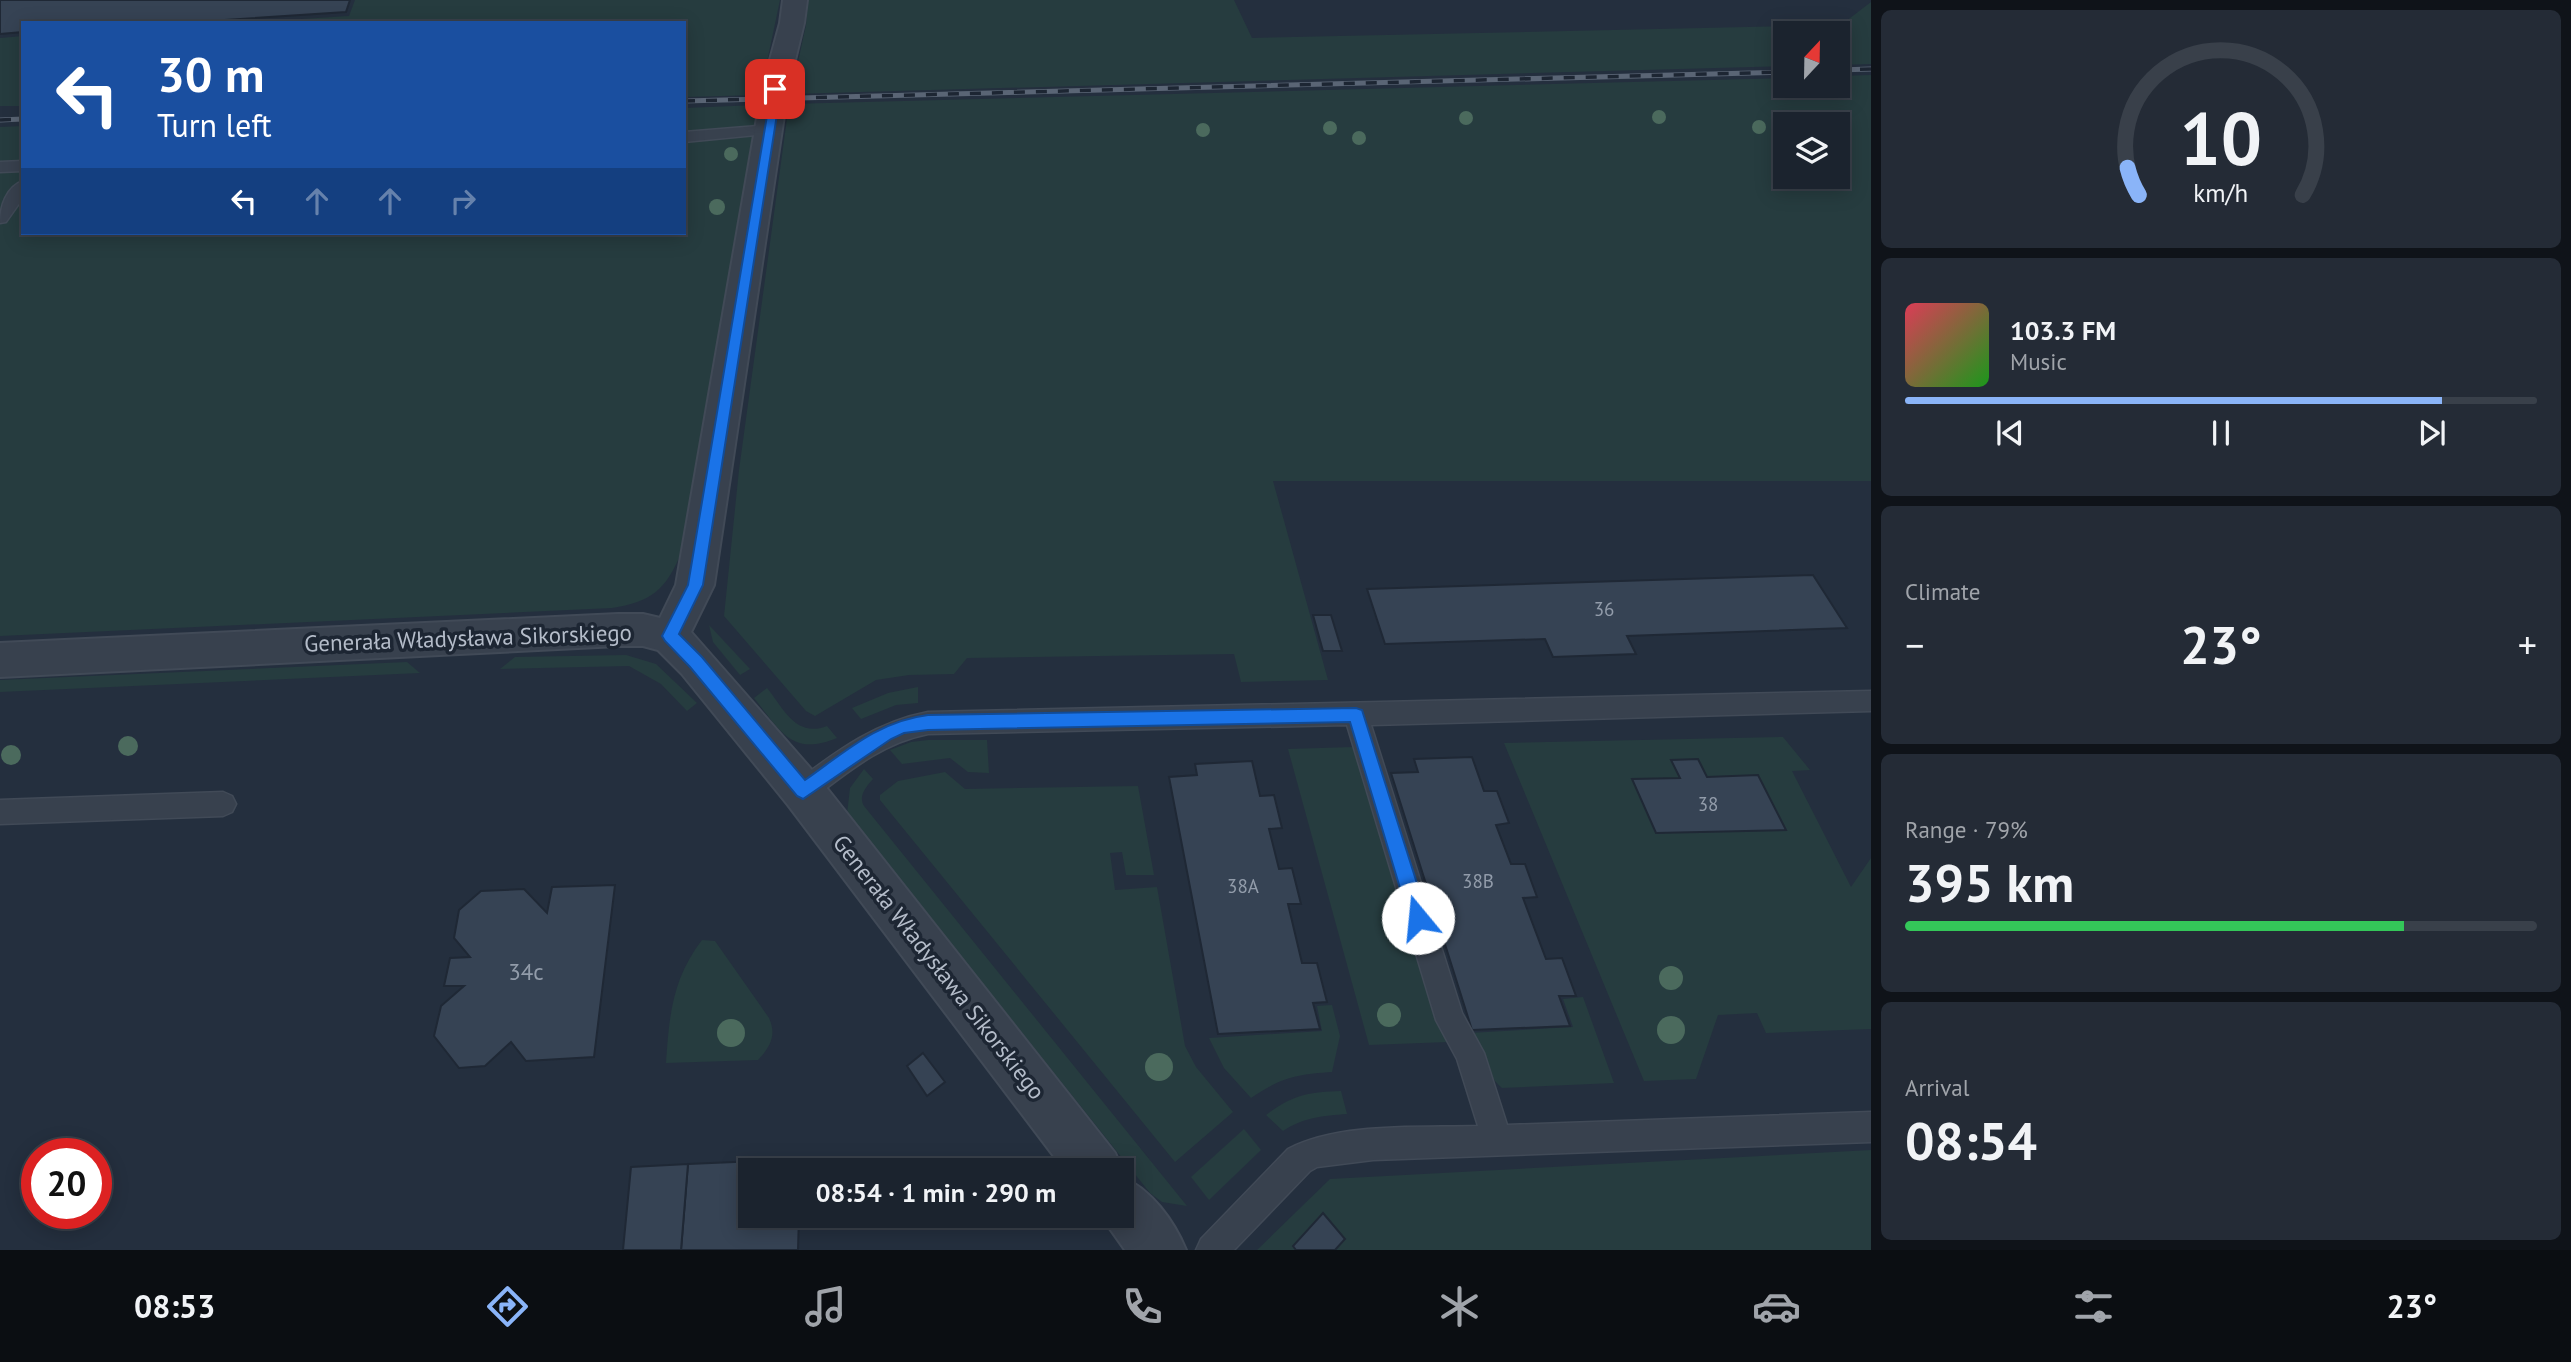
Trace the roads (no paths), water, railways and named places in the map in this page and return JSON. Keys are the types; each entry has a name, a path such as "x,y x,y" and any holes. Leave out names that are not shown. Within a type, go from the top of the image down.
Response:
{"street":[{"path":"670,636 695,585 769,130 794,0"},
{"name":"Generała Władysława Sikorskiego","path":"0,660 618,630 643,630 670,636 696,662 803,791 1087,1158"},
{"path":"1134,1218 1158,1250"}],"lane":[{"path":"686,137 769,130"},
{"path":"0,167 21,166"},
{"path":"0,218 21,189"},
{"path":"803,791 885,734 903,726 928,723 1871,701"},
{"path":"1356,715 1450,1020 1470,1053 1497,1140"},
{"path":"0,812 223,804"},
{"path":"1212,1250 1299,1160 1314,1152 1373,1145 1871,1127"}],"railway":[{"path":"1850,70 1871,69"},
{"path":"686,101 1773,72"},
{"path":"0,120 21,119"}]}
